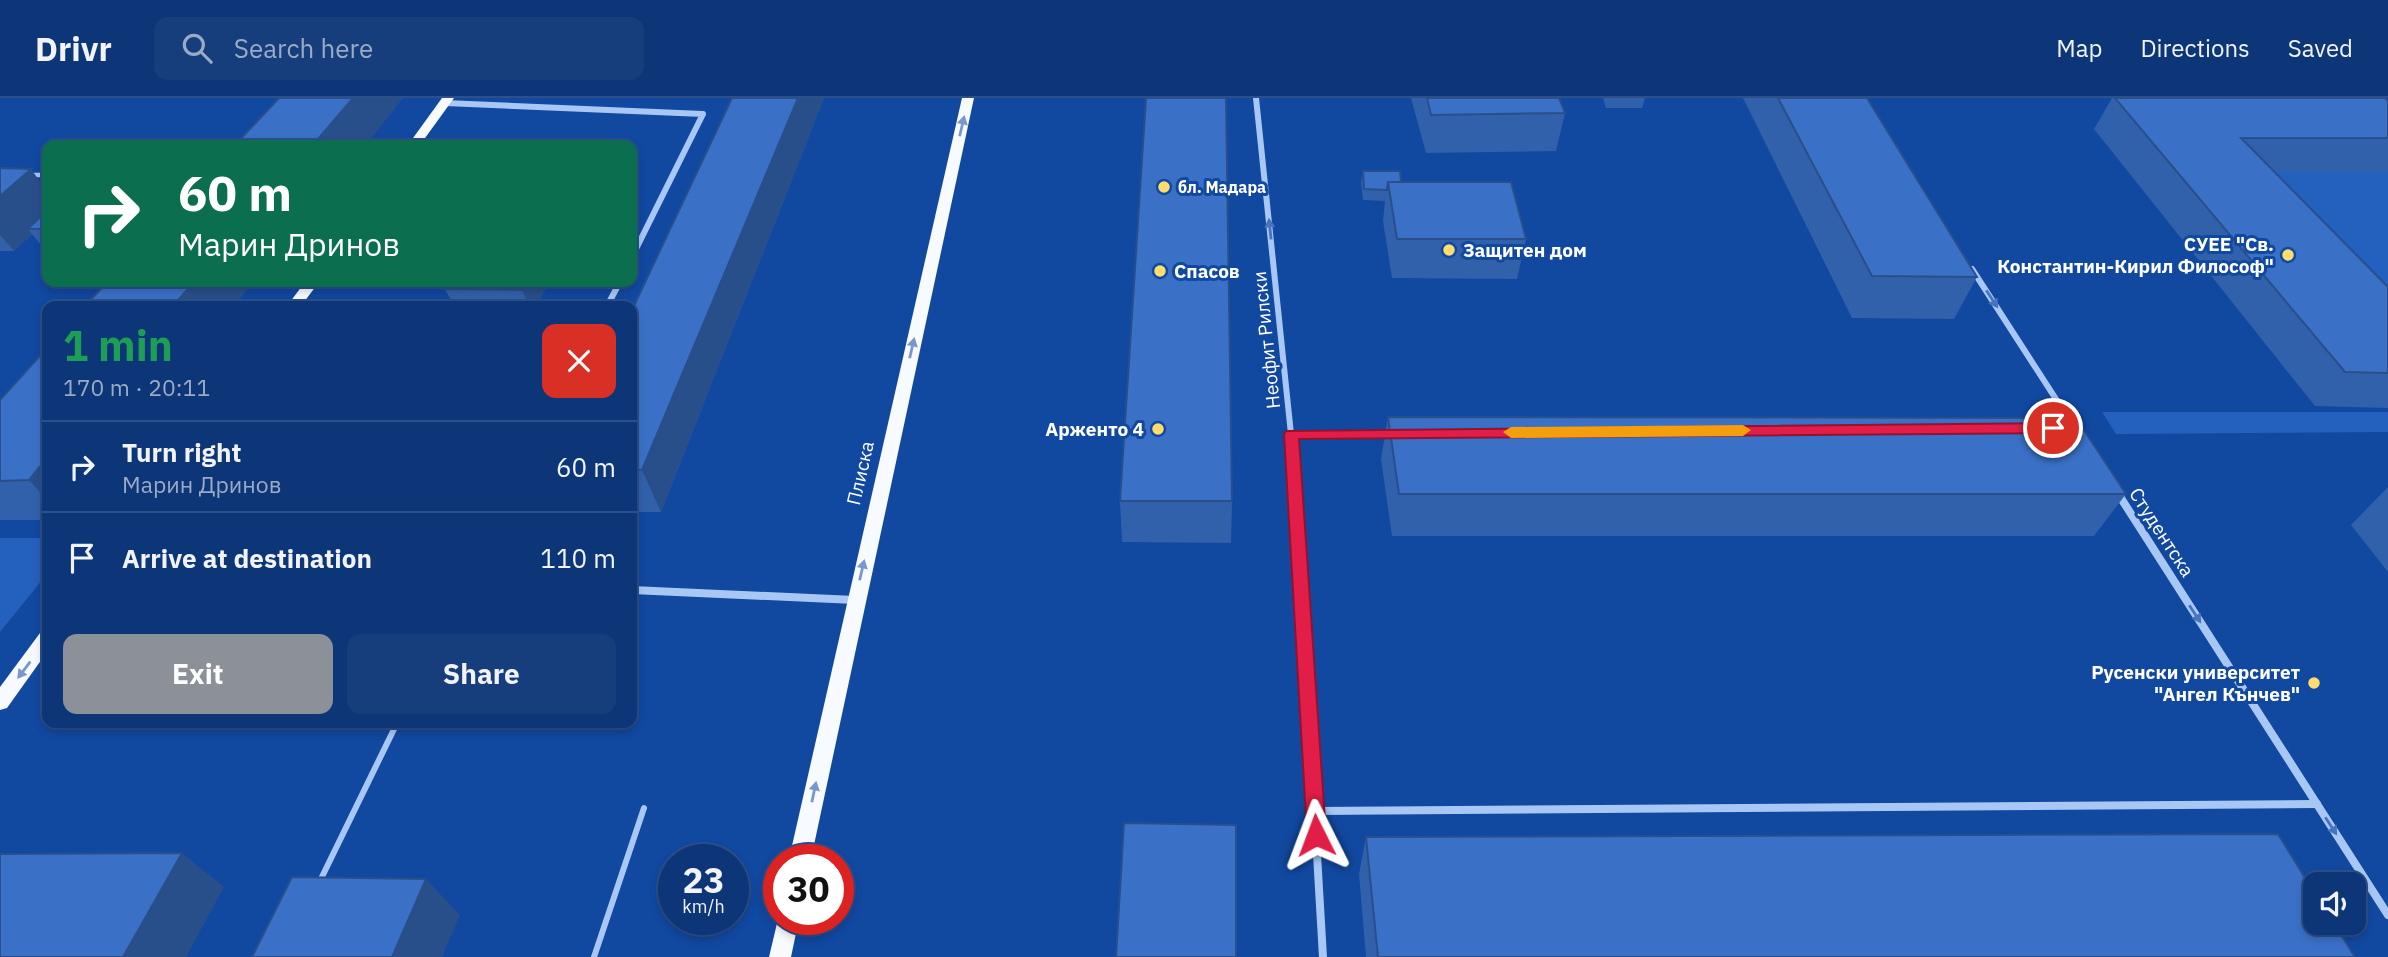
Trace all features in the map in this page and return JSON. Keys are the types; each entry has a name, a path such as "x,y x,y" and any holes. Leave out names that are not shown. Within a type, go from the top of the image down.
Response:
{"main road":[{"name":"Плиска","path":"803,844 968,98"},
{"path":"418,140 447,100"},
{"path":"0,702 42,645"},
{"path":"780,957 785,935"}],"street":[{"name":"Неофит Рилски","path":"1256,98 1292,434 1323,957"},
{"path":"447,100 703,114 637,247"},
{"path":"1964,257 2074,428 2062,428"},
{"path":"1292,434 1403,433"},
{"name":"Студентска","path":"2112,485 2388,915"},
{"path":"637,590 856,600"},
{"path":"1315,811 2318,804"}],"lane":[{"path":"24,176 42,175"},
{"path":"317,887 395,728"},
{"path":"594,957 644,808"}],"shaded area":[{"path":"2219,171 2388,171 2388,352"},
{"path":"2102,412 2388,412 2388,432 2116,434"},
{"path":"0,538 42,538 42,580 0,632"}],"building":[{"path":"279,98 353,98 317,140 240,140"},
{"path":"732,98 798,98 642,470 637,470 636,301"},
{"path":"1146,98 1226,98 1232,501 1120,501"},
{"path":"1427,98 1559,98 1565,113 1431,115"},
{"path":"1778,98 1867,98 1977,277 1872,276"},
{"path":"2115,98 2385,98 2388,101 2388,138 2241,138 2388,287 2388,373 2345,372"},
{"path":"0,168 31,169 0,196"},
{"path":"1363,171 1400,171 1401,182 1388,182 1387,190 1364,189"},
{"path":"1388,182 1511,182 1526,239 1397,239"},
{"path":"42,215 42,229 28,229"},
{"path":"102,287 190,287 177,301 90,301"},
{"path":"446,287 524,287 522,290 445,289"},
{"path":"42,354 42,464 29,480 0,481 0,400"},
{"path":"1388,417 2076,418 2126,494 1399,494"},
{"path":"1124,823 1236,825 1236,957 1116,957"},
{"path":"2278,834 2303,875 2303,935 2341,935 2355,957 1378,957 1366,837"},
{"path":"182,853 123,957 0,957 0,854"},
{"path":"292,877 426,879 392,957 252,957"}],"slow traffic":[{"path":"1511,432 1743,430"}],"place":[{"name":"бл. Мадара","path":"1164,187"},
{"name":"Защитен дом","path":"1449,250"},
{"name":"СУЕЕ \"Св. Константин-Кирил Философ\"","path":"2288,255"},
{"name":"Спасов","path":"1160,271"},
{"name":"Арженто 4","path":"1158,429"},
{"name":"Русенски университет \"Ангел Кънчев\"","path":"2314,683"}],"route":[{"path":"1316,835 1292,434 2053,428"}]}
